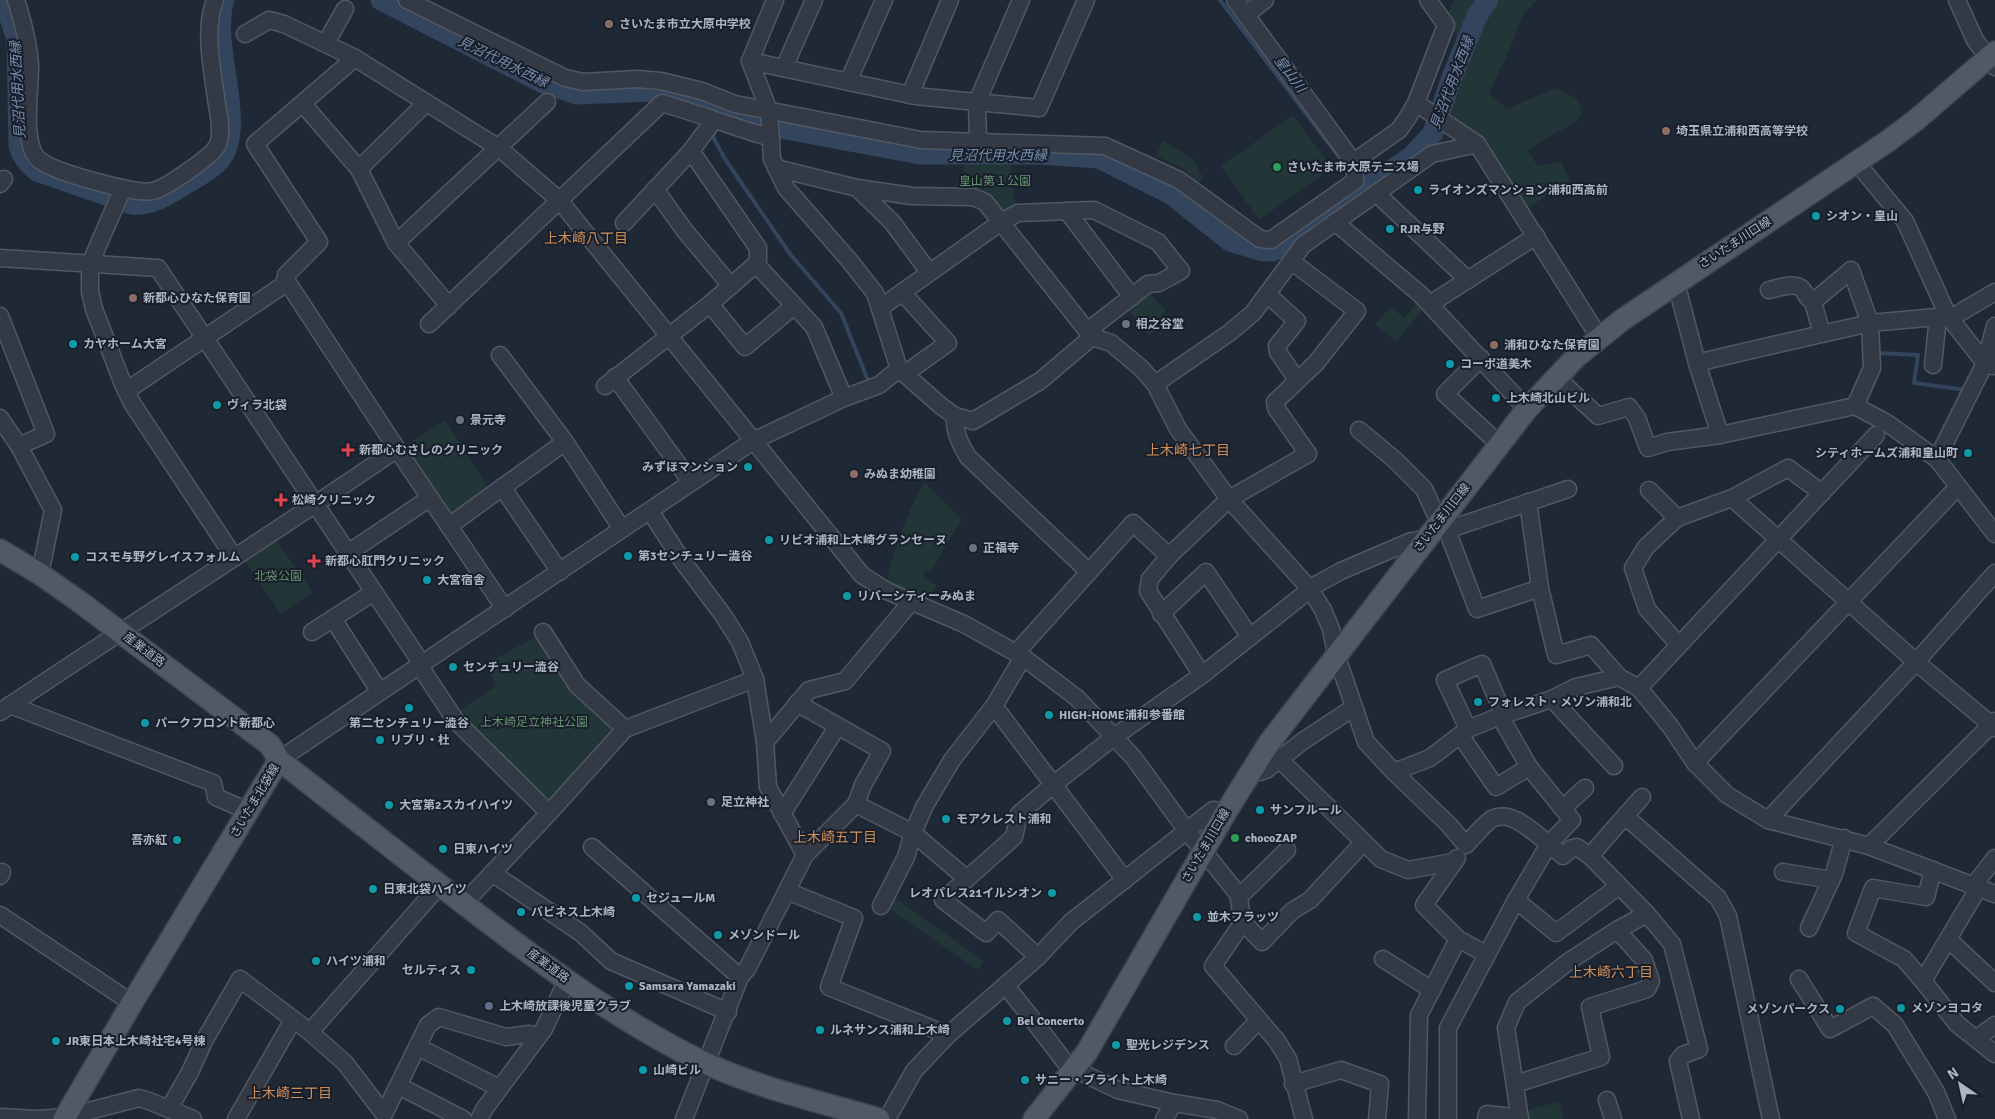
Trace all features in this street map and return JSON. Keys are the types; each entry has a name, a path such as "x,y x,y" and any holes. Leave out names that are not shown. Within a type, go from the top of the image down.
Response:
{"main road":[{"name":"さいたま川口線","path":"1034,1119 1074,1069 1108,1018 1252,770 1336,654 1438,530 1499,444 1527,409 1556,377 1599,337 1672,284 1857,163 1916,120 1993,59"},
{"name":"産業道路","path":"0,550 40,574 261,756 279,760 464,903 567,980 632,1024 705,1063 772,1087 879,1119"},
{"name":"産業道路","path":"0,564 115,635"},
{"name":"さいたま北袋線","path":"72,1117 132,1003 279,760"},
{"name":"さいたま北袋線","path":"72,1117 269,797 279,760"}],"street":[{"path":"16,0 25,29 30,64 29,133 36,157 44,164 92,181 138,192 153,191 174,181 193,168 217,146 220,128 210,48 210,26 215,0"},
{"path":"407,0 565,78 583,82 637,79 661,81 702,91 735,104 921,140 1105,146 1179,180 1260,239 1271,240 1355,181 1355,161 1235,0"},
{"path":"775,0 750,61 769,111 772,159 786,188 849,260 875,293 880,308 903,371 941,406 955,416 973,421 1040,381 1092,337 1095,325 1148,284 1160,283 1181,271 1158,242 1094,210 1018,213 1001,222 880,308"},
{"path":"784,68 814,0"},
{"path":"848,82 884,0"},
{"path":"910,95 950,0"},
{"path":"978,142 977,102 1021,0"},
{"path":"750,61 910,95 1039,108 1086,0"},
{"path":"1246,15 1264,0"},
{"path":"1355,161 1399,130 1421,105 1446,25 1428,0"},
{"path":"1956,0 1976,40 1993,59"},
{"path":"326,43 345,9"},
{"path":"245,34 269,20 284,24 355,58 499,148 559,200 862,576 910,602 964,624 1019,655 1077,698 1133,757 1187,831 1238,894 1243,922 1262,942 1292,911 1310,900 1363,843"},
{"path":"126,391 282,286 286,280 286,275 319,242 255,144 355,58"},
{"path":"396,243 547,102"},
{"path":"359,169 426,103"},
{"path":"429,324 662,103 725,125 771,138"},
{"path":"303,104 359,169 396,243 449,306"},
{"path":"1421,105 1477,144 1599,337"},
{"path":"624,223 691,151 711,124 709,118"},
{"path":"1156,384 1230,333 1253,313 1303,245 1432,154 1477,144"},
{"path":"691,151 758,248 758,260 756,264 710,304 610,382 691,482"},
{"path":"1857,163 1905,221 1943,316 1990,365"},
{"path":"776,168 857,188 912,196 973,198 985,202 1092,337 1111,343 1141,368 1156,384 1178,429 1229,499 1310,589 1323,610 1331,629 1336,654 1366,742 1449,825 1466,846"},
{"path":"123,188 90,264 90,292 94,310 126,391 143,420 234,557"},
{"path":"857,188 892,222 929,272"},
{"path":"656,189 685,231 731,286"},
{"path":"1376,193 1468,280"},
{"path":"1067,211 1132,297"},
{"path":"1336,222 1430,304 1527,409"},
{"path":"1430,304 1536,236"},
{"path":"0,258 158,268 206,337 374,592 456,721 549,813"},
{"path":"1202,676 1148,591 1150,579 1169,556 1229,499 1308,454 1276,408 1275,402 1316,363 1357,311 1291,261"},
{"path":"756,264 814,327 844,398"},
{"path":"1814,302 1851,270 1870,323 1872,368 1855,406"},
{"path":"286,280 505,609"},
{"path":"1672,284 1679,294 1697,363 1720,434"},
{"path":"1769,290 1795,285 1803,289 1807,298 1814,302 1822,334"},
{"path":"279,760 754,441 844,398 879,385 948,343 902,292"},
{"path":"1697,363 1870,323 1956,315 1995,292"},
{"path":"1267,294 1297,321 1277,346 1278,352 1297,380"},
{"path":"710,304 745,347 794,306"},
{"path":"0,316 46,434 19,446"},
{"path":"1933,365 1943,316"},
{"path":"1937,460 1990,365 1995,326"},
{"path":"500,355 566,442 622,529"},
{"path":"1481,358 1446,394 1499,444"},
{"path":"1556,377 1598,416 1629,407 1637,418 1648,448 1667,442 1720,434 1855,406 1886,423 1937,460 1995,534"},
{"path":"955,416 954,428 968,458 1089,572"},
{"path":"0,418 19,446 53,510 40,574"},
{"path":"1359,430 1395,460 1424,489 1438,530 1477,609 1540,588"},
{"path":"1639,688 1876,435"},
{"path":"449,526 566,442"},
{"path":"5,709 397,449"},
{"path":"1679,645 1647,609 1633,568 1646,547 1677,518 1732,498 1788,468 1822,493"},
{"path":"502,487 560,572"},
{"path":"1038,957 998,920 986,933 943,900 1014,837 1019,814 1114,737 1202,676 1310,589 1341,571 1411,540 1415,542 1438,530 1568,489"},
{"path":"1649,490 1677,518"},
{"path":"1695,762 1952,493"},
{"path":"348,553 430,498"},
{"path":"1732,498 1916,662 1994,725 1868,846"},
{"path":"1528,502 1540,588 1556,655 1591,645 1619,677 1639,688 1670,726 1695,762 1727,795 1768,820 1844,838 1995,894"},
{"path":"650,511 681,559 723,615 740,642 755,680 765,742 768,787 805,855"},
{"path":"881,906 906,857 913,833 924,807 952,760 994,706 1019,655 1089,572 1134,523 1169,556"},
{"path":"1161,614 1206,572 1250,637"},
{"path":"1768,820 1916,662 1995,573"},
{"path":"312,632 374,592"},
{"path":"765,742 809,690 845,681 910,602"},
{"path":"333,619 380,692"},
{"path":"544,632 577,685 625,729"},
{"path":"1448,1119 1448,1028 1486,954 1549,844 1572,820 1529,766 1502,716 1482,664 1445,680 1464,732 1496,787 1529,766"},
{"path":"1394,772 1430,758 1464,732 1502,716 1552,699 1576,687 1619,677"},
{"path":"464,903 625,729 755,680"},
{"path":"1552,699 1614,766"},
{"path":"684,1119 705,1063 728,1012 740,977 747,969 805,855 856,804 863,785 882,751 797,703"},
{"path":"994,706 1125,880"},
{"path":"1252,770 1260,772 1266,770 1303,741 1353,708"},
{"path":"5,709 213,783 216,796 248,811"},
{"path":"782,814 837,727"},
{"path":"1280,760 1381,860 1408,870 1453,862"},
{"path":"1563,808 1585,788"},
{"path":"1590,856 1642,797"},
{"path":"856,804 913,833 967,879"},
{"path":"887,1119 914,1071 948,1036 1038,957 1071,922 1213,810 1226,812"},
{"path":"1486,954 1458,939 1424,905 1453,862 1493,818 1506,816 1523,825 1563,856 1572,848 1577,847 1590,856 1647,914 1672,944 1699,1049 1683,1056 1678,1061 1691,1119"},
{"path":"1625,816 1718,898 1728,916 1771,1119"},
{"path":"1809,928 1831,880 1844,838"},
{"path":"592,847 740,977"},
{"path":"1238,897 1287,850"},
{"path":"1923,981 1976,886 1995,858"},
{"path":"1933,870 1926,897 1873,888 1856,933 1904,959 1957,1024 1995,1054"},
{"path":"0,872 2,872 0,876"},
{"path":"1783,872 1831,880"},
{"path":"492,873 582,933 611,961 728,1012"},
{"path":"310,1032 440,885"},
{"path":"1516,900 1556,933 1619,886"},
{"path":"787,891 854,918 829,987 948,1036"},
{"path":"0,914 132,1003"},
{"path":"1486,1119 1487,1114 1520,1119 1506,1028 1517,1002 1568,962 1617,930 1647,914"},
{"path":"1243,922 1213,966 1277,1040 1288,1059 1293,1084 1304,1119"},
{"path":"1515,1084 1602,1057 1590,1007 1647,989 1651,982 1644,960 1617,930"},
{"path":"1417,1119 1419,1015 1458,939"},
{"path":"1948,939 1995,983"},
{"path":"1383,958 1432,990"},
{"path":"170,1109 204,1041 240,979 310,1032 346,1063 384,1114 428,1025 438,1017 448,1018 506,1037 529,1034 538,1036"},
{"path":"1800,979 1830,1029 1873,1006 1895,1025 1936,1092 1947,1119"},
{"path":"479,1119 499,1088 544,1029 567,980"},
{"path":"1006,986 1065,1062 1074,1069 1118,1090 1174,1103 1217,1110 1239,1119"},
{"path":"236,1119 293,1020"},
{"path":"1234,1046 1259,1020"},
{"path":"1976,1039 1995,1025"},
{"path":"418,1047 499,1088"},
{"path":"1293,1084 1341,1070 1380,1084 1377,1119"},
{"path":"399,1086 463,1119"},
{"path":"0,1117 37,1119 72,1117 139,1098 193,1119"},
{"path":"1607,1100 1613,1119"},
{"path":"1164,1119 1174,1103"}],"green space":[{"path":"1455,0 1537,0 1523,14 1508,53 1489,93 1507,109 1555,88 1578,99 1582,113 1577,121 1527,150 1538,166 1561,161 1570,181 1526,209 1490,152 1439,101 1437,87 1459,40 1447,14"},
{"name":"さいたま市大原テニス場","path":"1293,115 1332,168 1259,220 1221,166"},
{"path":"1163,141 1192,158 1204,179 1197,183 1186,170 1156,156"},
{"name":"皇山第１公園","path":"1011,162 1015,206 1006,212 962,191 964,164"},
{"path":"1149,292 1166,311 1161,315 1168,324 1149,335 1125,307"},
{"path":"1419,301 1425,307 1396,341 1375,324 1391,307 1404,318"},
{"path":"445,420 490,491 453,519 402,448"},
{"path":"924,482 962,519 931,571 927,569 923,576 937,585 928,599 886,584 893,556 911,508"},
{"name":"北袋公園","path":"275,538 313,592 281,614 244,560"},
{"name":"上木崎足立神社公園","path":"538,636 614,729 546,803 453,714 497,686 485,664"},
{"path":"892,896 984,961 978,970 886,907"},
{"path":"1560,1101 1564,1119 1525,1119 1524,1111"}],"waterway":[{"name":"見沼代用水西縁","path":"4,0 17,39 19,146 24,157 37,171 132,204 146,203 159,199 202,174 219,161 227,146 230,128 230,107 221,39 221,18 224,0"},
{"name":"見沼代用水西縁","path":"381,0 543,83 577,94 652,91 680,97 720,113 753,123 920,154 1039,154 1099,158 1171,194 1230,241 1263,251 1273,251 1411,157 1433,133 1452,77 1477,16 1488,0"},
{"name":"皇山川","path":"1220,0 1342,161"},
{"path":"715,130 713,137 725,159 790,254 841,313 869,383"},
{"path":"1877,351 1877,353 1918,355 1914,383 1966,390"}],"place":[{"name":"さいたま市立大原中学校","path":"609,24"},
{"name":"埼玉県立浦和西高等学校","path":"1666,131"},
{"name":"さいたま市大原テニス場","path":"1277,167"},
{"name":"ライオンズマンション浦和西高前","path":"1418,190"},
{"name":"シオン・皇山","path":"1816,216"},
{"name":"RJR与野","path":"1390,229"},
{"name":"新都心ひなた保育園","path":"133,298"},
{"name":"相之谷堂","path":"1126,324"},
{"name":"カヤホーム大宮","path":"73,344"},
{"name":"浦和ひなた保育園","path":"1494,345"},
{"name":"コーポ道美木","path":"1450,364"},
{"name":"上木崎北山ビル","path":"1496,398"},
{"name":"ヴィラ北袋","path":"217,405"},
{"name":"景元寺","path":"460,420"},
{"name":"新都心むさしのクリニック","path":"348,450"},
{"name":"シティホームズ浦和皇山町","path":"1968,453"},
{"name":"みずほマンション","path":"748,467"},
{"name":"みぬま幼稚園","path":"854,474"},
{"name":"松崎クリニック","path":"281,500"},
{"name":"リビオ浦和上木崎グランセーヌ","path":"769,540"},
{"name":"正福寺","path":"973,548"},
{"name":"第3センチュリー澁谷","path":"628,556"},
{"name":"コスモ与野グレイスフォルム","path":"75,557"},
{"name":"新都心肛門クリニック","path":"314,561"},
{"name":"大宮宿舎","path":"427,580"},
{"name":"リバーシティーみぬま","path":"847,596"},
{"name":"センチュリー澁谷","path":"453,667"},
{"name":"フォレスト・メゾン浦和北","path":"1478,702"},
{"name":"第二センチュリー澁谷","path":"409,708"},
{"name":"HIGH-HOME浦和参番館","path":"1049,715"},
{"name":"パークフロント新都心","path":"145,723"},
{"name":"リブリ・杜","path":"380,740"},
{"name":"足立神社","path":"711,802"},
{"name":"大宮第2スカイハイツ","path":"389,805"},
{"name":"サンフルール","path":"1260,810"},
{"name":"モアクレスト浦和","path":"946,819"},
{"name":"chocoZAP","path":"1235,838"},
{"name":"吾亦紅","path":"177,840"},
{"name":"日東ハイツ","path":"443,849"},
{"name":"日東北袋ハイツ","path":"373,889"},
{"name":"レオパレス21イルシオン","path":"1052,893"},
{"name":"セジュールM","path":"636,898"},
{"name":"バビネス上木崎","path":"521,912"},
{"name":"並木フラッツ","path":"1197,917"},
{"name":"メゾンドール","path":"718,935"},
{"name":"ハイツ浦和","path":"316,961"},
{"name":"セルティス","path":"471,970"},
{"name":"Samsara Yamazaki","path":"629,986"},
{"name":"上木崎放課後児童クラブ","path":"489,1006"},
{"name":"メゾンヨコタ","path":"1901,1008"},
{"name":"メゾンパークス","path":"1840,1009"},
{"name":"Bel Concerto","path":"1007,1021"},
{"name":"ルネサンス浦和上木崎","path":"820,1030"},
{"name":"JR東日本上木崎社宅4号棟","path":"56,1041"},
{"name":"聖光レジデンス","path":"1116,1045"},
{"name":"山崎ビル","path":"643,1070"},
{"name":"サニー・ブライト上木崎","path":"1025,1080"}],"district":[{"name":"上木崎八丁目","path":"586,238"},
{"name":"上木崎七丁目","path":"1188,450"},
{"name":"上木崎五丁目","path":"835,837"},
{"name":"上木崎六丁目","path":"1611,972"},
{"name":"上木崎三丁目","path":"290,1093"}]}
